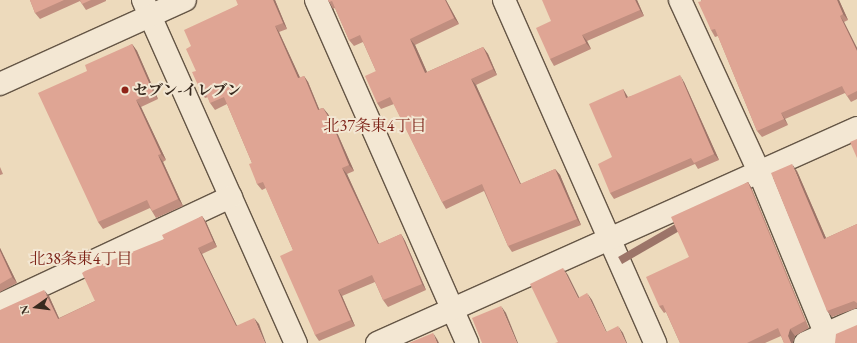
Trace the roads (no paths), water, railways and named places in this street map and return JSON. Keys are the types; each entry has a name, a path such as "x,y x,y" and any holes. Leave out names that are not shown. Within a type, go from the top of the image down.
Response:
{"street":[{"path":"0,84 147,8 185,0"},
{"path":"316,0 467,343"},
{"path":"504,0 655,343"},
{"path":"680,0 759,172 827,339"},
{"path":"147,8 296,343"},
{"path":"376,343 857,128"},
{"path":"0,305 231,197"},
{"path":"806,343 827,339 857,320"}],"place":[{"name":"セブン-イレブン","path":"125,90"}],"district":[{"name":"北37条東4丁目","path":"375,126"},
{"name":"北38条東4丁目","path":"81,259"}]}
